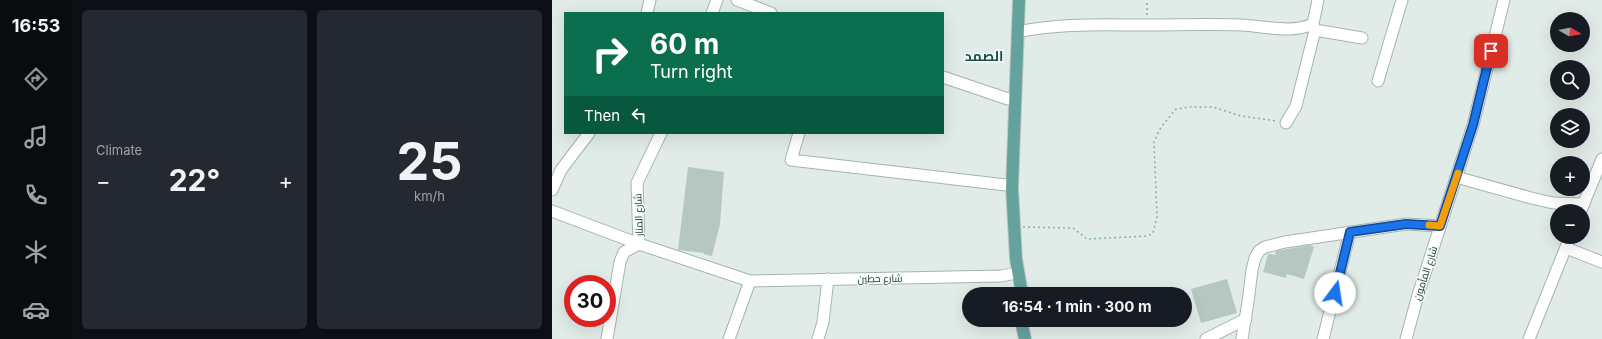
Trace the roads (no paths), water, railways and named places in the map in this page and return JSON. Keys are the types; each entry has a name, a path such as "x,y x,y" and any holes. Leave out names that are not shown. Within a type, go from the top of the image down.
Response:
{"main road":[{"path":"1011,0 1006,235 1013,287"},
{"path":"1019,0 1012,188 1013,227 1021,287"},
{"path":"1022,327 1025,339"},
{"path":"1029,327 1032,339"}],"street":[{"path":"647,12 650,0"},
{"path":"712,12 717,0"},
{"path":"737,0 768,12"},
{"path":"1286,123 1296,106 1314,27 1318,0"},
{"path":"1378,81 1402,0"},
{"name":"شارع المأمون","path":"1406,339 1416,302 1473,125 1504,0"},
{"path":"1018,32 1039,27 1076,25 1242,25 1295,30 1314,27 1362,38"},
{"path":"944,77 1008,99"},
{"path":"552,190 561,170 588,134"},
{"name":"شارع المنار","path":"607,339 620,262 624,252 639,244 638,183 661,134"},
{"path":"799,134 791,160 1006,185"},
{"path":"1583,204 1602,159"},
{"path":"1456,177 1545,201 1564,204"},
{"name":"شارع حطين","path":"552,212 639,244 750,281 1002,276 1011,274"},
{"path":"1242,339 1254,258 1259,250 1285,242 1406,224 1440,226"},
{"path":"1323,339 1350,232"},
{"path":"1529,339 1567,244"},
{"path":"1566,248 1602,262"},
{"path":"818,339 823,322 828,279"},
{"path":"729,339 750,281"},
{"path":"1206,339 1246,319"}],"district":[{"name":"الصمد","path":"984,55"}]}
